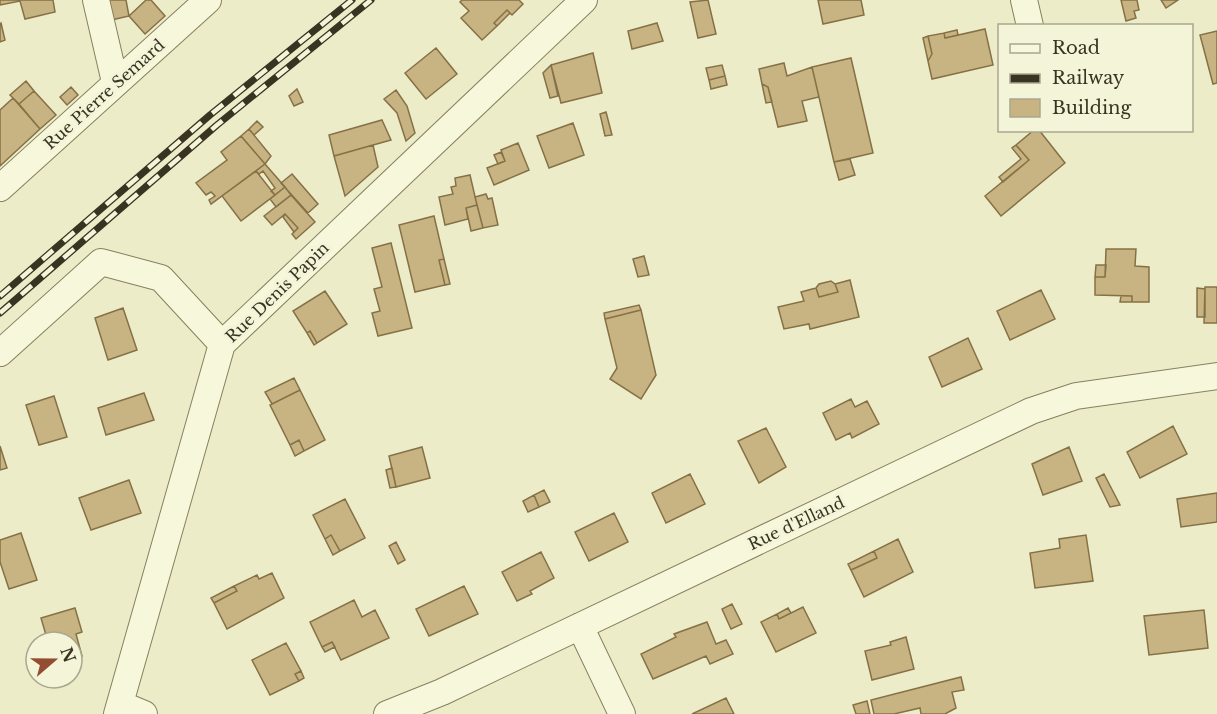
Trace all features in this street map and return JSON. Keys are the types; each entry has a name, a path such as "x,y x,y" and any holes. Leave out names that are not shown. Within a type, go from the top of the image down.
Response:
{"street":[{"path":"96,0 115,82"},
{"name":"Rue Pierre Semard","path":"0,188 208,0"},
{"name":"Rue Denis Papin","path":"119,709 222,344 584,0"},
{"path":"1024,0 1030,24"},
{"path":"0,353 101,262 161,278 222,344"},
{"name":"Rue d'Elland","path":"387,714 442,693 1031,411 1076,396 1217,376"},
{"path":"580,626 622,714"},
{"path":"119,709 144,714"}],"building":[{"path":"0,0 53,0 55,12 25,19 20,1 0,5"},
{"path":"102,0 126,0 129,16 107,21"},
{"path":"146,0 151,0 165,16 145,34 129,16"},
{"path":"462,0 519,0 523,4 512,15 507,10 494,23 497,26 482,40 461,18 469,11 460,2"},
{"path":"708,0 716,34 698,38 690,2"},
{"path":"818,0 861,0 864,15 823,24"},
{"path":"1121,0 1137,0 1139,10 1134,11 1136,18 1126,21"},
{"path":"1161,0 1178,0 1166,8"},
{"path":"507,10 510,13 497,26 494,23"},
{"path":"657,23 663,41 632,49 628,31"},
{"path":"0,24 5,40 0,42"},
{"path":"985,29 993,65 932,79 928,61 932,54 928,36 944,33 945,38"},
{"path":"957,30 958,35 945,38 944,33"},
{"path":"1217,31 1217,83 1213,84 1200,35"},
{"path":"928,36 932,54 928,61 923,38"},
{"path":"436,48 457,74 426,99 405,73"},
{"path":"593,53 602,93 561,103 551,65"},
{"path":"851,58 873,153 834,162 812,67"},
{"path":"784,63 787,76 812,67 819,97 802,101 807,121 778,127 768,87 762,84 759,69"},
{"path":"551,65 558,96 550,98 543,73"},
{"path":"722,65 725,76 709,80 706,68"},
{"path":"725,76 727,85 711,89 709,80"},
{"path":"26,81 34,91 19,104 10,95"},
{"path":"762,84 768,87 772,102 766,103"},
{"path":"71,87 78,95 67,105 60,97"},
{"path":"297,89 303,102 294,106 289,96"},
{"path":"396,90 407,106 415,133 406,141 397,113 384,99"},
{"path":"34,91 56,115 40,129 19,104"},
{"path":"13,98 40,129 0,166 0,110"},
{"path":"606,112 612,135 605,136 600,114"},
{"path":"382,120 391,140 334,156 329,135"},
{"path":"257,121 263,127 254,135 249,129"},
{"path":"573,123 584,155 549,168 537,136"},
{"path":"249,129 271,156 265,164 241,136"},
{"path":"1032,132 1041,132 1065,163 1001,216 985,196 1029,160 1016,145"},
{"path":"241,136 265,164 211,204 209,200 215,196 211,192 206,195 196,183 227,160 221,152"},
{"path":"518,143 529,170 494,185 487,168 505,161 501,150"},
{"path":"373,145 378,167 345,196 334,156"},
{"path":"1016,145 1029,160 1003,182 999,177 1021,159 1012,148"},
{"path":"501,152 505,161 498,164 494,155"},
{"path":"850,159 855,175 839,180 834,162"},
{"path":"265,164 285,187 275,195 271,191 275,188 263,171 259,174 256,171"},
{"path":"256,171 275,195 241,221 222,196"},
{"path":"292,174 318,204 308,213 281,183"},
{"path":"470,175 477,205 466,208 468,219 445,225 439,197 453,194 451,187 456,186 455,178"},
{"path":"285,187 291,195 276,207 270,199"},
{"path":"486,194 488,199 492,198 498,225 483,228 475,197"},
{"path":"291,195 315,222 296,239 292,234 298,228 285,214 272,225 264,216"},
{"path":"477,205 483,228 471,231 466,208"},
{"path":"285,214 298,228 294,232 283,217"},
{"path":"434,216 444,259 439,260 445,285 415,292 399,225"},
{"path":"391,243 412,328 378,336 372,313 380,311 374,289 382,287 372,248"},
{"path":"1106,249 1136,249 1135,266 1149,267 1149,302 1132,302 1132,296 1095,295 1095,277 1105,277"},
{"path":"644,256 649,275 638,277 633,259"},
{"path":"444,259 450,284 445,285 439,260"},
{"path":"1096,265 1106,265 1105,277 1095,277"},
{"path":"850,280 859,317 810,329 809,324 784,329 778,307 804,301 801,292 816,288 819,297 838,292 835,284"},
{"path":"831,281 838,292 819,297 816,288 819,284"},
{"path":"1205,287 1217,287 1217,323 1204,323"},
{"path":"1197,288 1205,289 1205,317 1197,317"},
{"path":"1041,290 1055,319 1010,340 997,311"},
{"path":"325,291 347,324 317,343 310,331 307,333 293,311"},
{"path":"1121,296 1132,296 1132,302 1120,302"},
{"path":"639,305 641,310 605,319 604,313"},
{"path":"123,308 137,350 108,360 95,318"},
{"path":"641,310 656,375 641,399 610,379 617,368 605,319"},
{"path":"310,331 317,343 314,345 307,333"},
{"path":"968,338 982,369 942,387 929,357"},
{"path":"294,378 300,390 272,404 265,392"},
{"path":"300,390 325,440 304,451 299,440 290,445 270,405"},
{"path":"144,393 154,420 106,435 98,408"},
{"path":"54,396 67,437 39,445 26,405"},
{"path":"851,399 855,407 867,401 879,424 852,438 850,433 836,440 823,413"},
{"path":"1173,426 1187,454 1140,478 1127,452"},
{"path":"766,428 786,467 759,483 738,441"},
{"path":"299,440 304,451 295,456 290,445"},
{"path":"0,446 7,468 0,470"},
{"path":"422,447 430,478 396,487 389,456"},
{"path":"1069,447 1082,481 1043,495 1032,464"},
{"path":"392,468 396,487 390,488 386,470"},
{"path":"690,474 705,504 666,523 652,493"},
{"path":"1104,474 1120,505 1110,507 1096,478"},
{"path":"129,480 141,513 91,530 79,498"},
{"path":"544,490 550,502 539,507 534,495"},
{"path":"1217,493 1217,522 1181,527 1177,499"},
{"path":"534,495 539,507 528,512 523,501"},
{"path":"345,499 365,538 340,551 331,535 325,539 313,515"},
{"path":"614,513 628,542 589,561 575,532"},
{"path":"21,533 37,580 9,589 0,562 0,540"},
{"path":"331,535 340,551 333,555 325,539"},
{"path":"1086,535 1093,581 1035,588 1030,553 1060,548 1059,539"},
{"path":"898,539 913,572 864,597 851,570 877,558 874,551"},
{"path":"396,542 405,560 398,564 389,546"},
{"path":"874,551 877,558 851,570 848,564"},
{"path":"541,552 554,578 530,591 532,594 517,601 502,572"},
{"path":"272,573 284,598 227,629 214,603 237,591 234,586 257,575 259,579"},
{"path":"234,586 237,591 214,603 211,598"},
{"path":"464,586 478,614 429,636 416,609"},
{"path":"354,600 362,617 375,610 389,638 341,660 332,642 322,647 310,622"},
{"path":"732,604 742,624 731,629 722,609"},
{"path":"803,607 816,633 776,652 761,622 777,614 779,619"},
{"path":"75,608 81,630 44,630 41,618"},
{"path":"788,608 791,613 779,619 777,614"},
{"path":"1204,610 1208,648 1149,655 1144,616"},
{"path":"707,622 716,644 726,640 733,654 710,664 706,656 653,679 641,654 676,637 674,634"},
{"path":"906,637 914,669 872,680 865,651 891,645 890,642"},
{"path":"332,642 335,647 325,652 322,647"},
{"path":"286,643 301,671 295,674 299,681 270,695 252,660"},
{"path":"301,671 304,678 299,681 295,674"},
{"path":"961,677 964,690 952,692 956,708 945,714 921,714 920,708 894,714 874,714 871,700"},
{"path":"726,698 734,714 692,714"},
{"path":"867,701 870,714 856,714 853,705"}],"railway":[{"path":"0,296 210,115 352,0"},
{"path":"0,313 217,125 371,0"}]}
